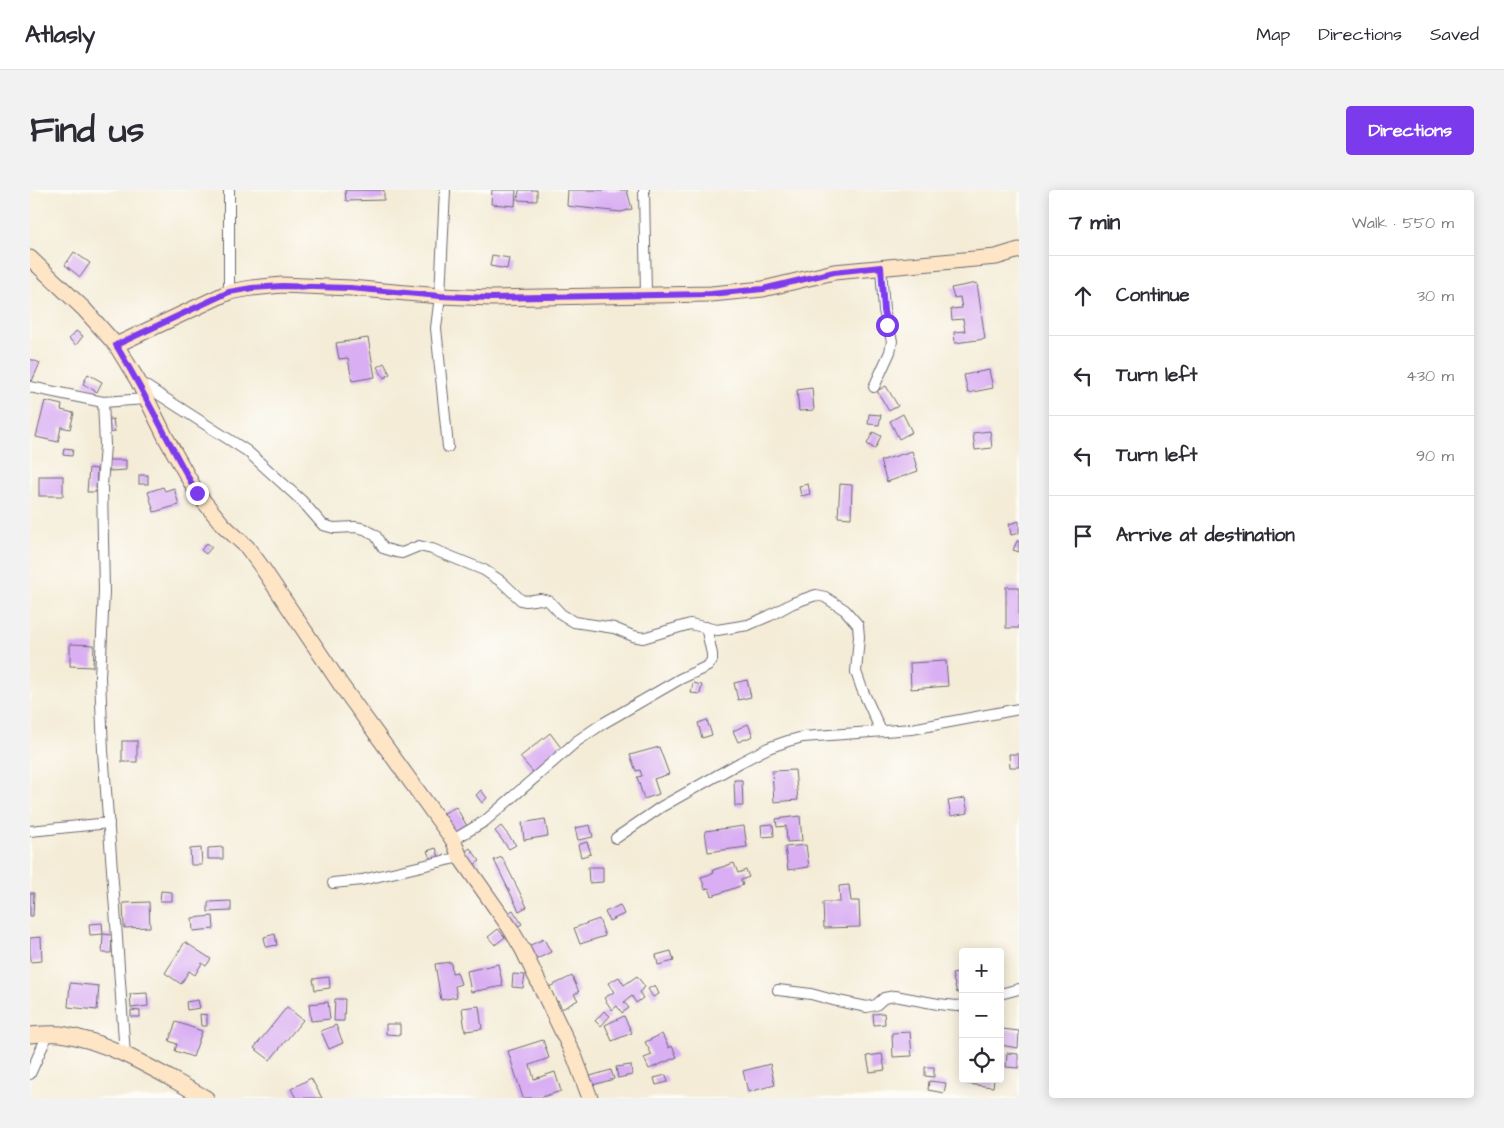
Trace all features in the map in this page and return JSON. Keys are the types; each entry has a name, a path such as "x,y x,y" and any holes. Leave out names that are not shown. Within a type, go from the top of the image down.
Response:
{"street":[{"path":"228,190 229,292"},
{"path":"445,190 440,296 436,328 448,447"},
{"path":"644,190 646,294"},
{"path":"116,345 229,292 252,288 282,286 350,288 440,296 491,298 711,294 755,290 834,272 996,257 1019,250"},
{"path":"30,258 84,309 116,345 138,381 197,493 223,525 247,547 341,685 453,840 460,857 510,928 523,950 571,1051 590,1098"},
{"path":"874,387 890,352 892,341 884,311 881,267"},
{"path":"138,381 247,451 302,501 323,525 334,528 355,527 365,529 372,533 383,548 396,552 402,553 419,546 432,549 484,570 502,582 521,600 540,599 549,601 560,614 574,622 614,628 643,638 690,624 717,630 748,624 769,616 793,603 816,595 826,597 851,615 858,624 859,637 856,672 881,731"},
{"path":"30,387 103,402 146,399"},
{"path":"103,402 104,591 100,677 103,751 125,1055"},
{"path":"453,840 485,821 577,740 680,679 708,666 712,660 706,627"},
{"path":"616,838 661,807 741,762 768,748 788,741 803,738 912,729 1019,709"},
{"path":"30,831 109,823"},
{"path":"333,883 362,880 460,857"},
{"path":"1004,993 1019,989"},
{"path":"778,990 811,994 847,1004 867,1007 876,1005 884,998 896,996 938,1004 959,1006"},
{"path":"30,1034 60,1034 99,1044 125,1055 206,1098"},
{"path":"30,1074 48,1034"}],"building":[{"path":"345,190 384,190 384,200 346,201"},
{"path":"492,190 516,190 515,206 491,204"},
{"path":"519,190 537,190 537,201 518,200"},
{"path":"568,190 627,190 632,209 621,212 567,206"},
{"path":"74,252 90,263 80,277 65,265"},
{"path":"492,255 509,258 507,269 490,266"},
{"path":"977,283 985,339 955,343 954,332 965,331 963,319 952,320 951,309 962,308 960,297 954,298 951,288"},
{"path":"76,331 83,336 76,345 69,339"},
{"path":"368,338 375,377 352,381 348,358 339,359 336,343"},
{"path":"30,359 40,363 32,381 30,380"},
{"path":"384,363 390,374 384,378 377,367"},
{"path":"989,370 993,388 968,393 964,375"},
{"path":"88,374 102,382 97,392 83,384"},
{"path":"886,386 898,406 889,411 877,391"},
{"path":"812,388 814,410 799,411 797,390"},
{"path":"45,401 62,405 61,410 74,413 70,429 61,427 58,442 36,437"},
{"path":"869,414 881,415 879,425 868,424"},
{"path":"903,414 912,432 899,439 890,421"},
{"path":"113,419 115,432 107,433 105,420"},
{"path":"990,431 992,448 975,450 973,433"},
{"path":"873,432 881,436 875,449 867,444"},
{"path":"64,448 73,449 72,456 63,455"},
{"path":"912,451 918,471 887,482 880,461"},
{"path":"108,460 126,460 126,470 109,471"},
{"path":"89,468 97,469 96,492 87,492"},
{"path":"139,475 148,475 148,484 139,484"},
{"path":"39,476 63,476 63,496 39,496"},
{"path":"808,484 810,494 801,496 799,486"},
{"path":"840,484 852,485 851,518 838,517"},
{"path":"163,487 165,491 174,488 179,505 154,512 148,492"},
{"path":"1019,521 1019,533 1011,535 1009,524"},
{"path":"1017,541 1019,541 1019,552 1013,550"},
{"path":"207,543 212,547 206,554 201,550"},
{"path":"1006,587 1019,587 1019,628 1006,628"},
{"path":"70,644 94,645 93,667 70,666"},
{"path":"946,661 948,686 911,689 910,663"},
{"path":"747,680 751,697 738,700 734,683"},
{"path":"693,683 702,685 700,694 691,693"},
{"path":"707,720 712,735 702,738 698,723"},
{"path":"748,724 753,736 738,742 733,731"},
{"path":"550,733 562,749 533,772 520,757"},
{"path":"122,741 137,741 137,762 122,762"},
{"path":"659,747 669,774 654,779 659,794 644,799 637,777 642,776 640,770 636,771 630,755"},
{"path":"1009,754 1019,754 1019,767 1010,767"},
{"path":"795,770 798,800 774,802 772,771"},
{"path":"734,780 742,780 743,806 735,806"},
{"path":"481,790 487,798 482,803 476,795"},
{"path":"965,798 968,813 951,816 948,801"},
{"path":"456,807 467,826 454,834 442,814"},
{"path":"800,816 802,841 787,842 786,826 777,827 776,819"},
{"path":"545,819 548,836 524,840 522,823"},
{"path":"773,824 774,836 762,837 761,825"},
{"path":"590,825 593,837 578,840 575,828"},
{"path":"501,826 516,845 509,849 495,831"},
{"path":"744,826 747,847 708,852 705,831"},
{"path":"587,842 591,854 581,857 578,845"},
{"path":"806,845 809,867 788,870 785,847"},
{"path":"223,847 223,859 208,859 208,848"},
{"path":"201,848 202,865 191,865 190,849"},
{"path":"436,848 439,857 431,860 427,851"},
{"path":"470,848 480,861 472,866 463,853"},
{"path":"502,857 527,907 519,911 494,860"},
{"path":"734,863 738,873 746,870 749,877 741,880 743,885 712,896 709,888 705,889 701,877 714,873 713,870"},
{"path":"588,867 603,867 603,882 589,883"},
{"path":"849,885 851,901 859,901 860,927 824,928 823,902 840,902 839,886"},
{"path":"161,891 172,892 172,901 160,901"},
{"path":"30,893 34,893 33,916 30,916"},
{"path":"231,901 231,911 208,912 208,902"},
{"path":"149,902 150,927 124,928 123,903"},
{"path":"620,905 624,914 609,921 605,912"},
{"path":"513,910 522,924 515,928 506,914"},
{"path":"213,916 214,929 193,931 192,918"},
{"path":"599,919 605,936 580,944 574,928"},
{"path":"102,923 103,934 90,935 89,924"},
{"path":"498,929 505,937 495,945 488,937"},
{"path":"103,934 112,935 111,953 102,953"},
{"path":"275,934 277,945 266,947 264,937"},
{"path":"41,937 42,961 30,962 30,938"},
{"path":"544,939 551,952 533,961 526,947"},
{"path":"185,942 211,959 206,966 202,963 195,975 189,971 181,984 165,973"},
{"path":"671,951 674,961 658,965 656,955"},
{"path":"451,962 452,973 457,972 461,984 455,986 457,997 441,1000 435,964"},
{"path":"498,964 503,986 471,992 467,971"},
{"path":"959,973 959,993 957,993 952,974"},
{"path":"513,974 525,975 523,988 512,987"},
{"path":"572,976 579,992 574,994 578,1000 562,1009 558,1001 556,1002 549,987"},
{"path":"637,976 645,987 639,992 643,998 636,1003 632,996 624,1002 629,1008 622,1013 617,1006 612,1010 604,998 614,992 608,983 619,977 624,985"},
{"path":"329,977 330,988 315,990 313,979"},
{"path":"70,983 99,986 97,1010 68,1007"},
{"path":"655,985 659,994 653,997 648,989"},
{"path":"147,993 148,1006 131,1008 130,994"},
{"path":"335,999 345,999 344,1021 334,1021"},
{"path":"198,1000 200,1008 187,1010 186,1002"},
{"path":"328,1002 330,1019 311,1021 309,1004"},
{"path":"479,1006 482,1029 465,1031 462,1008"},
{"path":"287,1007 303,1020 270,1060 254,1048"},
{"path":"131,1010 140,1011 140,1017 131,1017"},
{"path":"604,1011 610,1016 601,1026 595,1021"},
{"path":"884,1013 885,1024 874,1025 873,1014"},
{"path":"200,1014 207,1015 207,1026 201,1026"},
{"path":"624,1016 632,1033 612,1041 605,1025"},
{"path":"176,1022 202,1031 193,1057 175,1051 177,1044 169,1041"},
{"path":"386,1024 400,1024 400,1035 386,1034"},
{"path":"336,1025 343,1043 329,1049 321,1031"},
{"path":"1004,1029 1019,1031 1018,1048 1004,1046"},
{"path":"910,1032 912,1056 893,1057 892,1033"},
{"path":"662,1034 669,1048 672,1046 677,1057 649,1069 644,1058 652,1055 645,1042"},
{"path":"543,1040 549,1058 530,1065 534,1079 555,1072 561,1091 539,1098 523,1098 508,1051"},
{"path":"1007,1053 1018,1054 1018,1068 1006,1067"},
{"path":"882,1054 885,1070 870,1072 867,1056"},
{"path":"770,1064 775,1085 748,1092 743,1071"},
{"path":"631,1065 632,1075 618,1078 616,1067"},
{"path":"925,1067 934,1067 934,1077 925,1076"},
{"path":"611,1070 614,1079 589,1086 587,1077"},
{"path":"666,1075 668,1082 656,1085 654,1078"},
{"path":"311,1078 322,1098 296,1098 291,1089"},
{"path":"929,1081 946,1083 944,1093 928,1090"},
{"path":"967,1083 994,1083 993,1087"}],"route":[{"path":"197,493 166,438 138,381 116,345 229,292 282,286 350,288 440,296 491,298 711,294 763,289 834,272 881,267 884,311 887,325"}]}
